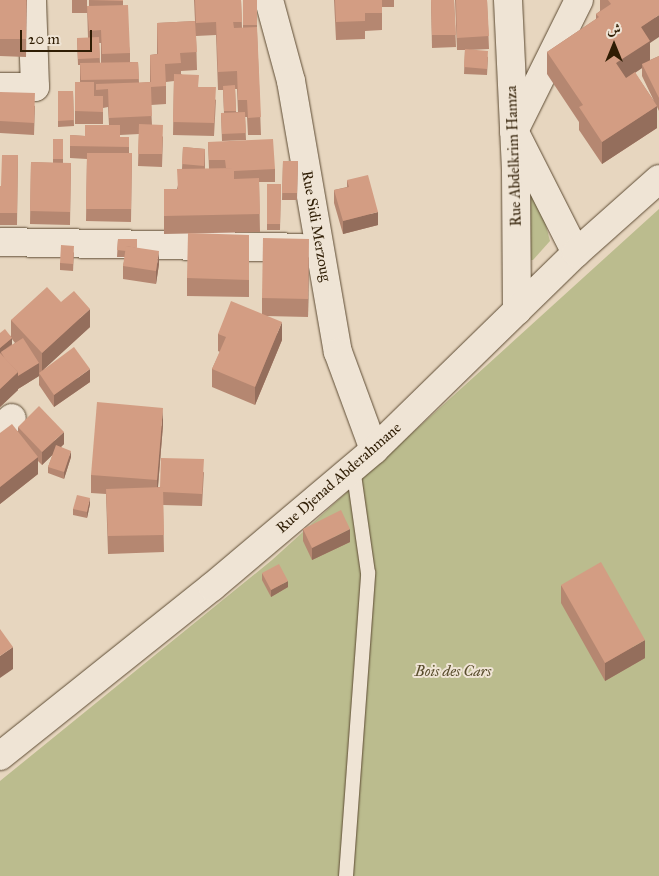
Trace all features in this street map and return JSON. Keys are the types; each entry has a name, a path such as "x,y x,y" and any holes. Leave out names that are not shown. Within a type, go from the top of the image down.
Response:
{"street":[{"path":"0,87 35,87 32,0"},
{"name":"Rue Sidi Merzoug","path":"268,0 291,81 338,352 374,450"},
{"path":"287,0 291,81"},
{"name":"Rue Abdelkrim Hamza","path":"508,0 514,130 517,312"},
{"path":"576,253 514,130 579,0"},
{"name":"Rue Djenad Abderahmane","path":"0,756 204,593 374,450 576,253 659,178"},
{"path":"0,242 320,248"}],"lane":[{"path":"346,876 368,573 353,468"}],"green space":[{"path":"531,168 550,241 533,260 531,260 527,171"},
{"name":"Bois des Cars","path":"659,209 659,876 0,876 0,781 272,560"}],"building":[{"path":"0,0 26,0 26,39 0,39"},
{"path":"89,0 123,0 123,1"},
{"path":"195,0 241,0 242,22 216,21 196,23"},
{"path":"243,0 257,0 257,25 243,25"},
{"path":"335,0 382,0 382,13 365,13 365,21 336,22"},
{"path":"431,0 454,0 456,35 432,35"},
{"path":"456,0 487,0 489,36 457,38"},
{"path":"608,0 659,0 659,15 641,27 650,41 616,63 626,78 635,72 657,106 602,142 579,107 583,105 547,52 599,17 596,14 611,4"},
{"path":"128,5 130,53 102,54 101,30 89,31 87,6"},
{"path":"195,21 197,52 180,53 181,63 165,64 166,86 151,87 152,116 109,118 108,89 96,90 96,84 151,82 150,55 158,54 157,23"},
{"path":"216,21 233,21 234,28 257,27 261,117 248,118 247,100 238,100 237,71 218,72"},
{"path":"99,37 100,58 78,59 77,38"},
{"path":"465,49 488,51 487,69 464,67"},
{"path":"659,56 659,98 642,64"},
{"path":"138,62 139,79 81,80 80,63"},
{"path":"174,74 199,75 198,87 216,87 214,123 173,122"},
{"path":"75,82 94,82 94,96 103,96 103,112 75,111"},
{"path":"235,85 236,111 224,111 223,86"},
{"path":"58,91 73,91 74,120 58,121"},
{"path":"0,92 35,93 34,123 0,121"},
{"path":"245,112 246,133 222,134 221,113"},
{"path":"139,124 163,125 162,154 138,154"},
{"path":"85,125 120,125 120,137 129,137 129,147 70,146 70,135 85,136"},
{"path":"53,139 63,139 63,159 53,159"},
{"path":"273,139 275,169 234,171 234,168 226,168 225,160 209,160 208,142"},
{"path":"183,147 205,149 204,166 182,164"},
{"path":"87,153 132,153 131,209 86,209"},
{"path":"2,155 18,155 17,213 0,213"},
{"path":"283,161 298,161 297,193 282,193"},
{"path":"31,162 71,163 70,212 30,211"},
{"path":"234,168 234,179 259,178 260,214 164,216 164,189 178,189 177,169"},
{"path":"368,175 378,212 343,221 334,190 349,187 347,180"},
{"path":"267,184 281,184 280,224 267,224"},
{"path":"188,233 249,235 249,280 187,278"},
{"path":"263,238 309,239 308,299 262,298"},
{"path":"118,239 137,239 137,248 126,246 126,251 117,250"},
{"path":"61,245 74,246 73,264 60,263"},
{"path":"126,246 159,251 156,271 123,266"},
{"path":"47,287 61,302 74,291 90,309 42,353 11,320"},
{"path":"231,301 282,322 255,387 212,369 226,337 218,334"},
{"path":"5,329 12,338 0,348 0,333"},
{"path":"23,338 39,363 18,376 18,372 1,352"},
{"path":"74,347 90,369 54,395 39,373"},
{"path":"0,353 18,372 0,389"},
{"path":"97,402 163,408 157,480 91,475"},
{"path":"39,406 64,432 42,452 18,427"},
{"path":"12,424 38,457 0,487 0,433"},
{"path":"56,445 71,451 64,472 48,467"},
{"path":"161,458 204,459 202,494 163,492 163,487 160,487"},
{"path":"163,487 164,535 108,536 106,489"},
{"path":"77,495 90,498 87,512 73,509"},
{"path":"341,510 350,529 312,548 303,529"},
{"path":"601,562 645,640 605,663 561,585"},
{"path":"279,564 288,581 271,590 262,573"},
{"path":"0,629 13,647 0,656"}]}
